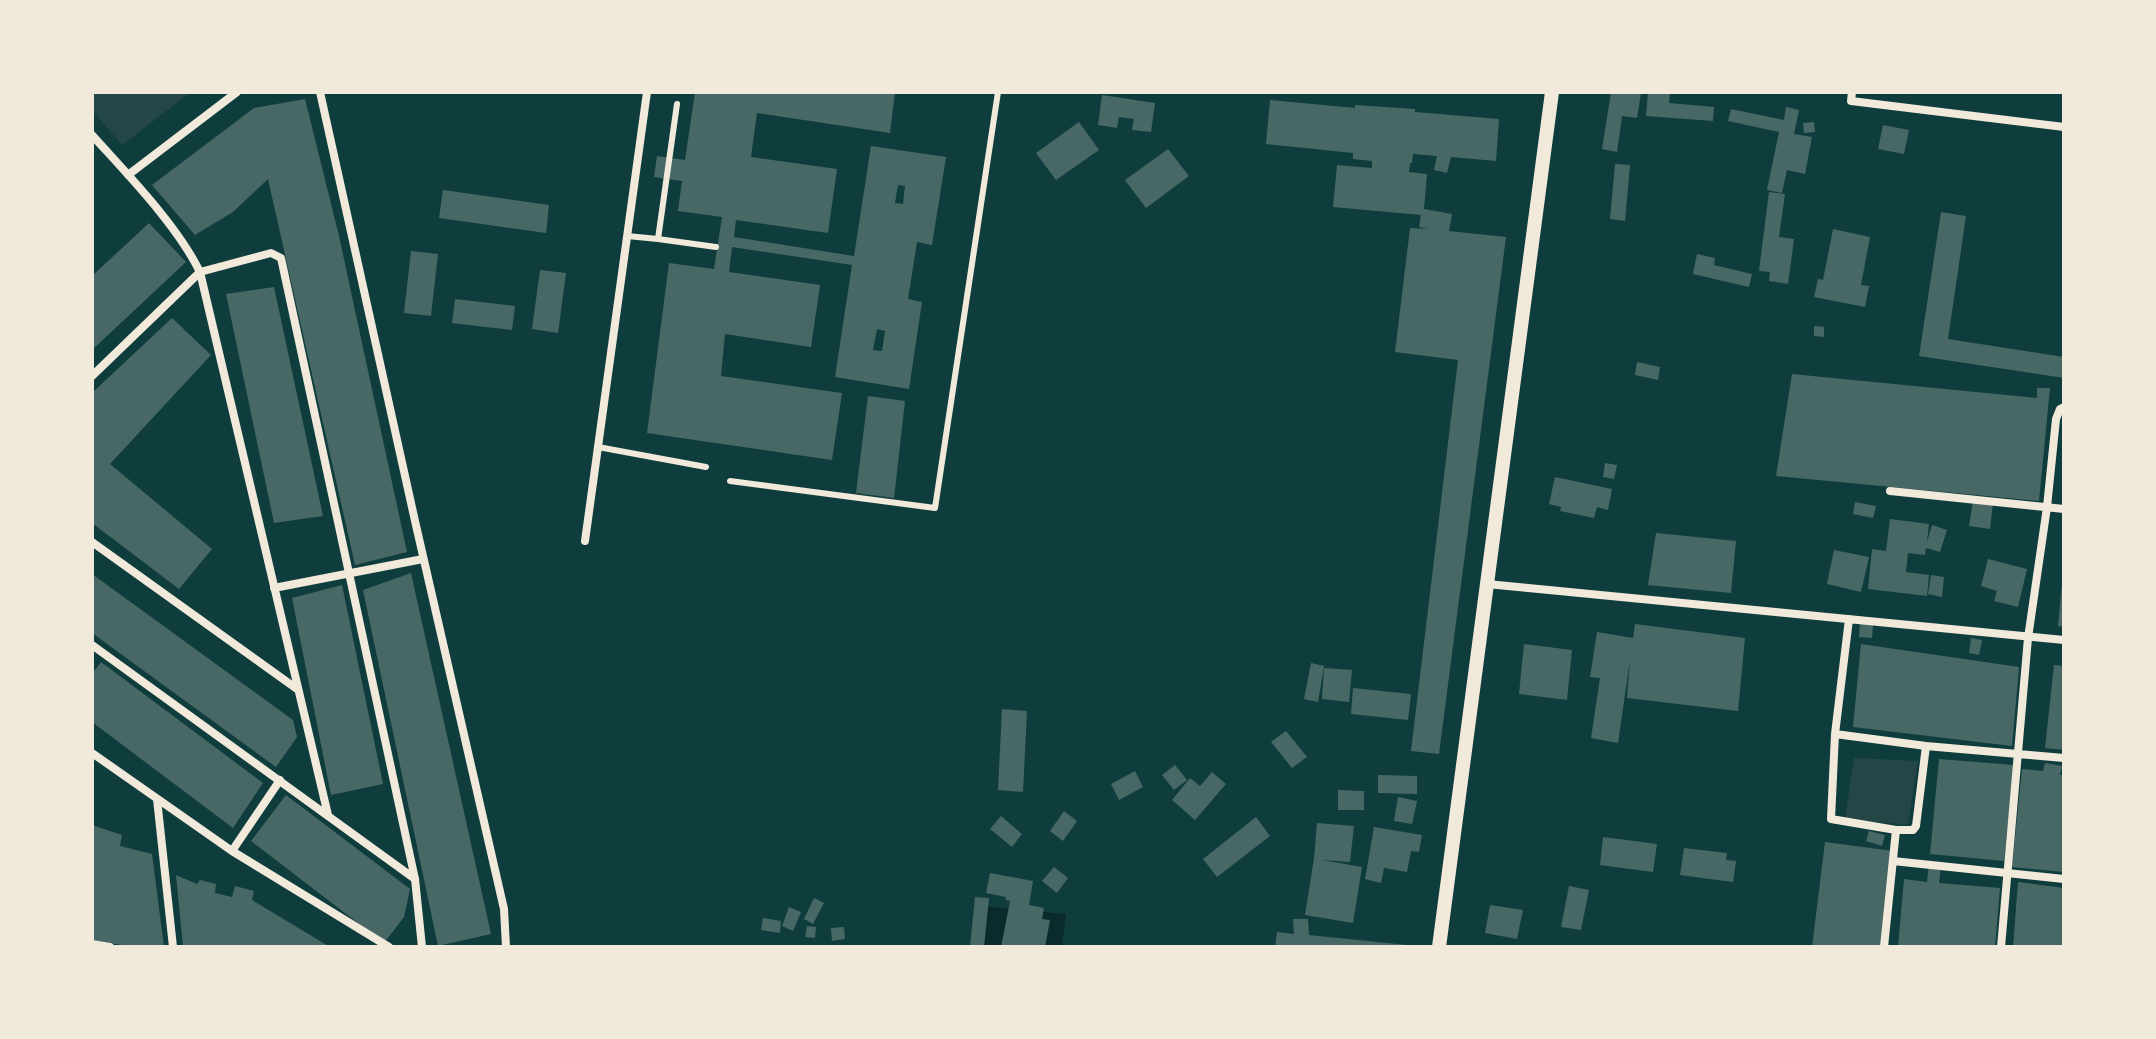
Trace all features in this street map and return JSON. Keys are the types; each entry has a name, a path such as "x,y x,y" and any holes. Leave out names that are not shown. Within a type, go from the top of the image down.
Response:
{"street":[{"path":"128,175 237,92"},
{"path":"320,92 504,909 506,947"},
{"path":"585,541 647,92"},
{"path":"1439,947 1552,92"},
{"path":"1852,92 1851,101 2064,127"},
{"path":"92,135 192,255 200,272 328,815"},
{"path":"92,376 200,272 271,253 277,254 284,263 415,879 422,947"},
{"path":"2001,947 2028,638 2056,419 2062,408"},
{"path":"1890,491 2064,509"},
{"path":"92,542 298,690"},
{"path":"274,588 423,559"},
{"path":"1487,584 2064,640"},
{"path":"1849,619 1835,734 1831,819 1908,831 1916,826 1926,746"},
{"path":"92,645 415,879"},
{"path":"1835,734 1926,746 2064,758"},
{"path":"92,753 232,851 389,947"},
{"path":"232,851 280,780"},
{"path":"157,799 173,947"},
{"path":"1884,947 1896,830"},
{"path":"1893,861 2064,879"},
{"path":"92,944 110,947"}],"lane":[{"path":"730,481 935,508 998,92"},
{"path":"658,239 677,104"},
{"path":"627,236 716,247"},
{"path":"598,447 706,467"}],"shaded area":[{"path":"92,92 191,92 122,145 92,110"},
{"path":"1854,758 1918,761 1908,825 1845,819"},
{"path":"981,906 1066,914 1062,947 977,947"}],"building":[{"path":"695,92 895,92 890,133 757,113 751,157 837,169 828,233 736,220 734,237 854,256 871,146 946,157 932,245 917,242 908,299 922,302 909,389 835,377 852,265 732,247 729,272 820,285 811,347 725,334 721,376 842,393 832,460 647,433 669,263 714,269 722,217 678,211 682,181 654,177 657,156 685,160","holes":["898,185 905,186 903,204 895,203","877,329 885,331 882,351 873,350"]},
{"path":"1611,92 1641,93 1637,118 1622,116 1617,152 1602,149"},
{"path":"1648,92 1670,92 1669,103 1714,107 1713,121 1646,116"},
{"path":"1102,95 1155,103 1151,132 1132,130 1134,119 1119,117 1117,128 1098,125"},
{"path":"305,99 339,236 407,552 355,565 268,179 233,212 195,235 152,185 254,108"},
{"path":"1270,100 1355,108 1355,105 1415,109 1415,112 1499,119 1496,161 1451,157 1447,173 1434,170 1437,156 1413,154 1409,172 1427,174 1424,209 1452,214 1449,231 1506,237 1439,754 1411,751 1458,360 1395,352 1410,228 1428,229 1419,227 1421,215 1333,207 1337,165 1372,168 1372,161 1353,159 1353,153 1266,144"},
{"path":"1786,107 1799,110 1794,134 1812,137 1805,174 1787,170 1782,193 1767,190 1779,132 1728,121 1731,109 1784,120"},
{"path":"1079,122 1099,150 1056,180 1036,153"},
{"path":"1814,122 1815,132 1804,133 1803,123"},
{"path":"1883,125 1909,130 1904,154 1878,149"},
{"path":"1168,149 1189,176 1146,208 1125,180"},
{"path":"1615,164 1630,165 1625,221 1610,219"},
{"path":"443,190 549,205 546,233 439,218"},
{"path":"1769,192 1785,194 1779,237 1794,239 1788,284 1769,281 1770,272 1759,271"},
{"path":"1941,212 1966,216 1948,339 2064,357 2064,378 1919,356"},
{"path":"149,223 186,262 92,350 92,276"},
{"path":"1833,229 1870,237 1861,285 1869,286 1865,307 1814,297 1818,279 1823,280"},
{"path":"411,251 438,254 431,316 404,313"},
{"path":"1697,254 1715,258 1714,265 1752,274 1749,287 1693,274"},
{"path":"540,270 566,273 558,333 532,329"},
{"path":"274,287 323,516 274,523 226,294"},
{"path":"455,299 515,306 512,330 452,323"},
{"path":"172,318 211,355 110,464 212,549 179,589 92,523 92,393"},
{"path":"1814,326 1824,327 1824,337 1814,336"},
{"path":"1637,362 1660,367 1658,380 1635,375"},
{"path":"1792,374 2037,398 2037,388 2050,388 2039,501 1776,476"},
{"path":"868,396 905,401 894,498 856,493"},
{"path":"1605,463 1617,465 1614,479 1603,477"},
{"path":"1555,477 1612,489 1608,510 1597,507 1594,518 1560,511 1561,507 1549,504"},
{"path":"1973,500 1993,503 1990,529 1969,526"},
{"path":"1855,502 1876,506 1873,518 1853,514"},
{"path":"1890,519 1929,524 1927,542 1932,525 1947,530 1940,552 1926,548 1925,555 1908,553 1906,572 1929,575 1927,596 1868,589 1872,549 1886,551"},
{"path":"1656,533 1736,541 1731,593 1648,585"},
{"path":"1834,550 1869,557 1861,592 1827,584"},
{"path":"1988,559 2027,569 2018,607 1994,601 1997,591 1981,586"},
{"path":"411,573 491,934 438,946 363,590"},
{"path":"92,574 293,720 297,737 276,767 92,633"},
{"path":"1931,575 1944,577 1942,597 1928,594"},
{"path":"2064,584 2064,627 2058,626"},
{"path":"342,585 383,784 331,795 292,598"},
{"path":"1860,623 1873,625 1872,638 1859,637"},
{"path":"1635,624 1745,638 1738,711 1627,698 1630,660 1618,743 1591,738 1600,678 1590,677 1597,632 1633,638"},
{"path":"1971,638 1982,640 1979,655 1969,653"},
{"path":"1524,644 1572,650 1567,700 1519,694"},
{"path":"1861,644 2019,667 2012,746 1853,727"},
{"path":"101,662 263,783 233,828 92,722 92,674"},
{"path":"1311,663 1324,666 1318,702 1304,699"},
{"path":"2054,665 2064,666 2064,750 2045,748"},
{"path":"1324,668 1352,670 1349,702 1322,699"},
{"path":"1353,688 1411,694 1408,720 1351,714"},
{"path":"1002,709 1027,711 1023,792 998,790"},
{"path":"1286,731 1307,757 1292,768 1271,742"},
{"path":"1939,759 2014,765 2004,861 1930,854"},
{"path":"2045,763 2062,766 2060,775 2064,775 2064,872 2012,867 2022,769 2043,771"},
{"path":"1175,765 1187,780 1174,790 1162,775"},
{"path":"1135,771 1143,787 1119,800 1111,784"},
{"path":"1212,772 1226,784 1195,820 1172,800 1190,778 1200,786"},
{"path":"1378,775 1417,776 1417,794 1378,793"},
{"path":"1338,790 1364,791 1364,810 1338,810"},
{"path":"286,795 410,889 404,917 384,943 251,841"},
{"path":"1398,797 1417,801 1412,824 1394,821"},
{"path":"1064,811 1077,821 1063,841 1050,831"},
{"path":"1001,816 1022,834 1012,847 990,829"},
{"path":"1256,817 1270,836 1217,877 1203,859"},
{"path":"1317,823 1354,826 1350,862 1322,860 1362,867 1353,923 1305,915"},
{"path":"92,825 122,835 120,846 152,854 164,947 133,947 92,940"},
{"path":"1374,827 1422,835 1419,852 1411,851 1407,872 1384,868 1381,883 1365,879"},
{"path":"1869,831 1885,835 1882,846 1866,841"},
{"path":"1603,837 1657,844 1653,872 1600,865"},
{"path":"1825,842 1893,851 1881,947 1812,947"},
{"path":"1684,848 1727,853 1726,860 1736,861 1733,882 1680,875"},
{"path":"1929,864 1941,865 1939,883 2000,888 1995,947 1898,947 1904,879 1927,882"},
{"path":"1054,867 1068,878 1057,893 1042,881"},
{"path":"990,873 1033,881 1029,905 1044,908 1042,919 1050,920 1045,947 1001,947 1010,901 1006,897 986,893"},
{"path":"176,875 197,884 200,880 216,884 215,893 232,897 235,886 254,891 252,900 330,947 183,947"},
{"path":"2018,882 2064,888 2064,947 2013,947"},
{"path":"1569,886 1589,890 1581,930 1561,927"},
{"path":"975,897 989,898 984,947 970,947"},
{"path":"814,898 824,903 813,924 804,919"},
{"path":"1490,905 1523,910 1517,939 1485,933"},
{"path":"789,907 801,912 793,931 782,926"},
{"path":"763,918 781,921 780,933 761,930"},
{"path":"1293,919 1308,919 1309,935 1407,945 1275,947 1277,932 1294,934"},
{"path":"807,926 816,927 815,938 805,937"},
{"path":"844,927 845,939 832,941 831,928"}]}
